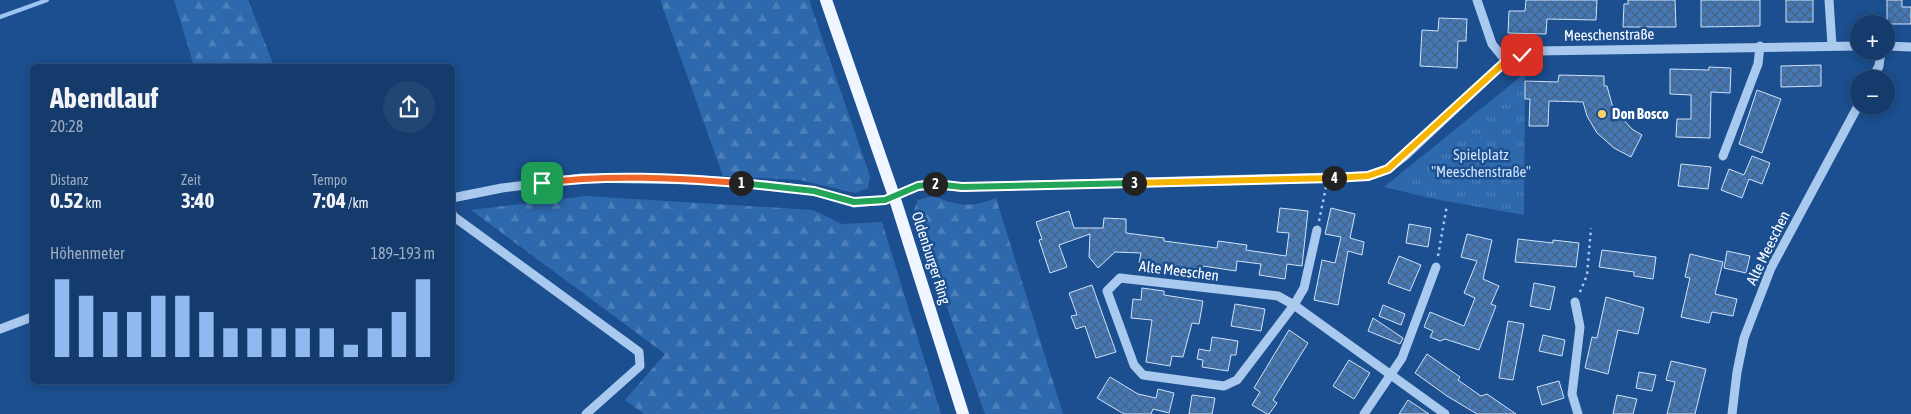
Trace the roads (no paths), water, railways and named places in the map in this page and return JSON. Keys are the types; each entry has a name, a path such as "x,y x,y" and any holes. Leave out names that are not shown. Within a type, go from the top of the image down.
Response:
{"main road":[{"name":"Oldenburger Ring","path":"826,0 894,196 963,414"}],"street":[{"path":"1477,0 1492,44 1506,61"},
{"path":"1829,0 1832,45"},
{"path":"1723,156 1758,64 1760,46"},
{"name":"Meeschenstraße","path":"455,197 502,188 582,178 700,180 767,185 814,191 854,202 885,200 918,186 933,184 962,187 1368,176 1388,169 1506,61 1536,51 1850,46"},
{"path":"1895,46 1911,47"},
{"name":"Alte Meeschen","path":"1732,414 1737,372 1744,338 1771,268 1853,115"},
{"path":"455,217 639,352 640,366 586,414"},
{"path":"1294,305 1304,288 1317,230"},
{"path":"1364,414 1402,358 1436,267"},
{"name":"Alte Meeschen","path":"1294,305 1237,380 1224,386 1143,375 1134,365 1107,291 1120,278 1278,296 1294,305 1445,414"},
{"path":"1575,302 1580,327 1572,394 1578,414"},
{"path":"0,329 30,318"}],"waterway":[{"path":"0,17 47,0"}],"place":[{"name":"Don Bosco","path":"1602,114"}],"park label":[{"name":"Spielplatz \"Meeschenstraße\"","path":"1481,164"}]}
